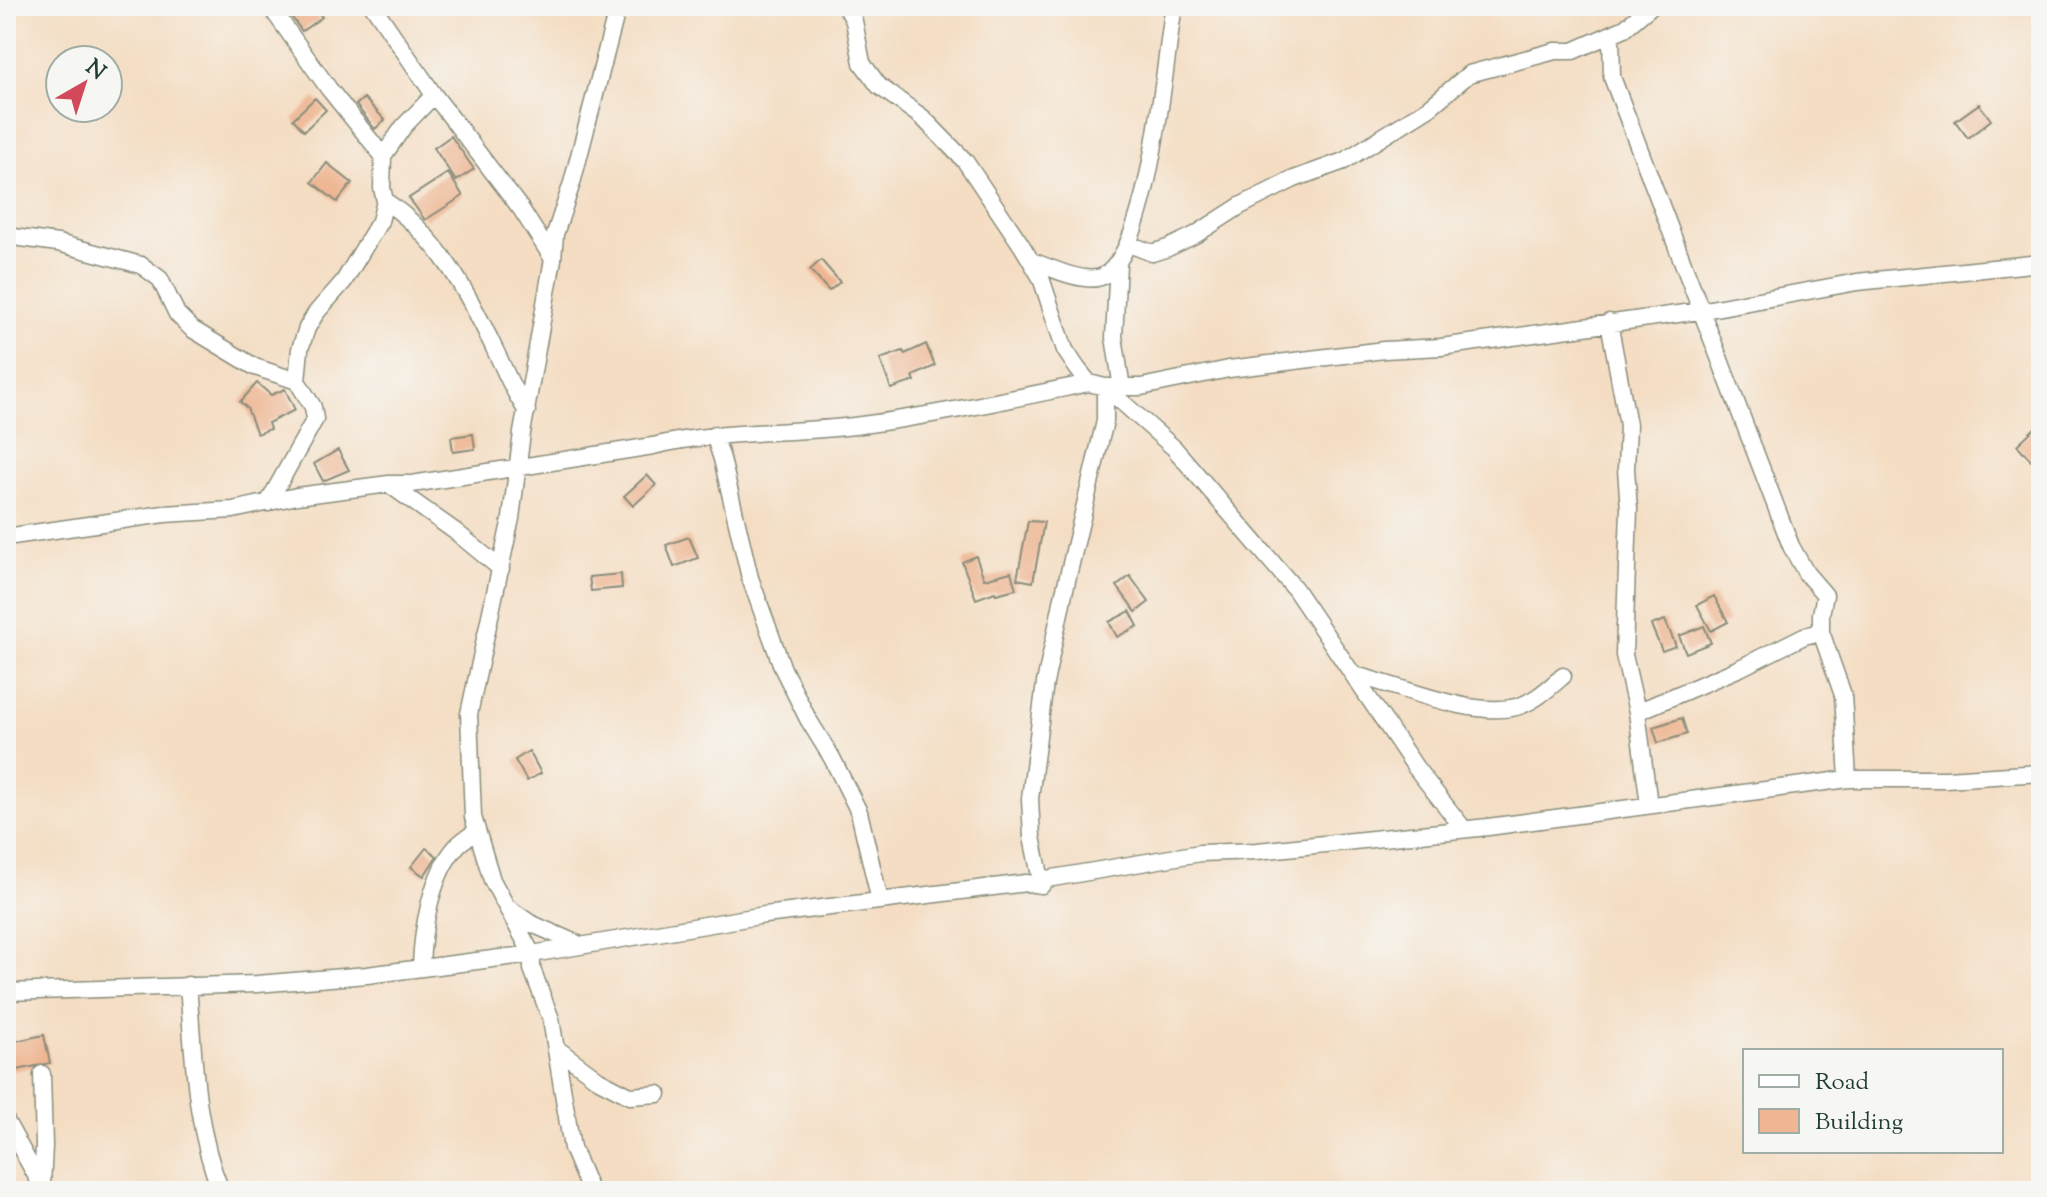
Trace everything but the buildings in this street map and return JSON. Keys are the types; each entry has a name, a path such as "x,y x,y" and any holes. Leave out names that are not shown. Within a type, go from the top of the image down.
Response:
{"street":[{"path":"270,6 329,89 383,156"},
{"path":"373,6 434,95 521,209 553,259"},
{"path":"590,1191 572,1148 556,1048 545,1001 532,969 532,954 492,880 473,817 469,714 501,569 555,234 572,183 618,6"},
{"path":"846,6 854,21 862,63 879,86 923,118 965,161 1031,261 1041,278 1065,350 1097,385 1174,448 1295,589 1416,768 1463,828"},
{"path":"1031,261 1096,278 1118,264 1129,244 1145,190 1174,6"},
{"path":"1129,244 1152,253 1168,248 1253,199 1294,179 1344,161 1430,107 1469,74 1527,58 1573,51 1625,28 1651,6"},
{"path":"1611,35 1612,77 1699,311 1791,546 1806,573 1825,595 1821,632 1843,695 1848,779"},
{"path":"268,503 315,419 313,407 297,381 300,349 307,328 344,281 380,221 385,201 382,188 383,156 404,126 434,95"},
{"path":"385,201 403,213 441,252 464,288 527,411"},
{"path":"6,236 58,243 141,265 160,279 177,314 192,329 255,367 297,381"},
{"path":"6,537 164,514 233,510 297,496 412,484 714,435 788,433 858,425 1097,385 1122,388 1229,369 1384,350 1441,347 1699,311 1857,282 2041,263"},
{"path":"1118,264 1114,337 1122,388"},
{"path":"1609,322 1628,425 1626,469 1629,509 1624,655 1637,712 1649,805"},
{"path":"1042,885 1032,837 1030,799 1045,683 1105,421 1097,385"},
{"path":"714,435 750,578 783,669 859,812 880,901"},
{"path":"389,484 501,569"},
{"path":"1637,712 1740,668 1804,636 1821,632"},
{"path":"1354,675 1457,706 1511,708 1531,700 1563,676"},
{"path":"1042,885 1041,880 1200,853 1257,851 1463,828 1848,779 1946,779 2041,773"},
{"path":"421,967 422,937 436,882 457,845 477,831"},
{"path":"6,992 257,984 532,954 765,915 1026,883 1042,885"},
{"path":"508,907 530,923 580,944"},
{"path":"188,985 199,1118 208,1160 221,1191"},
{"path":"556,1048 579,1067 630,1096 658,1094"},
{"path":"42,1074 43,1188"},
{"path":"6,1121 43,1188"},
{"path":"6,1136 20,1146"}]}
